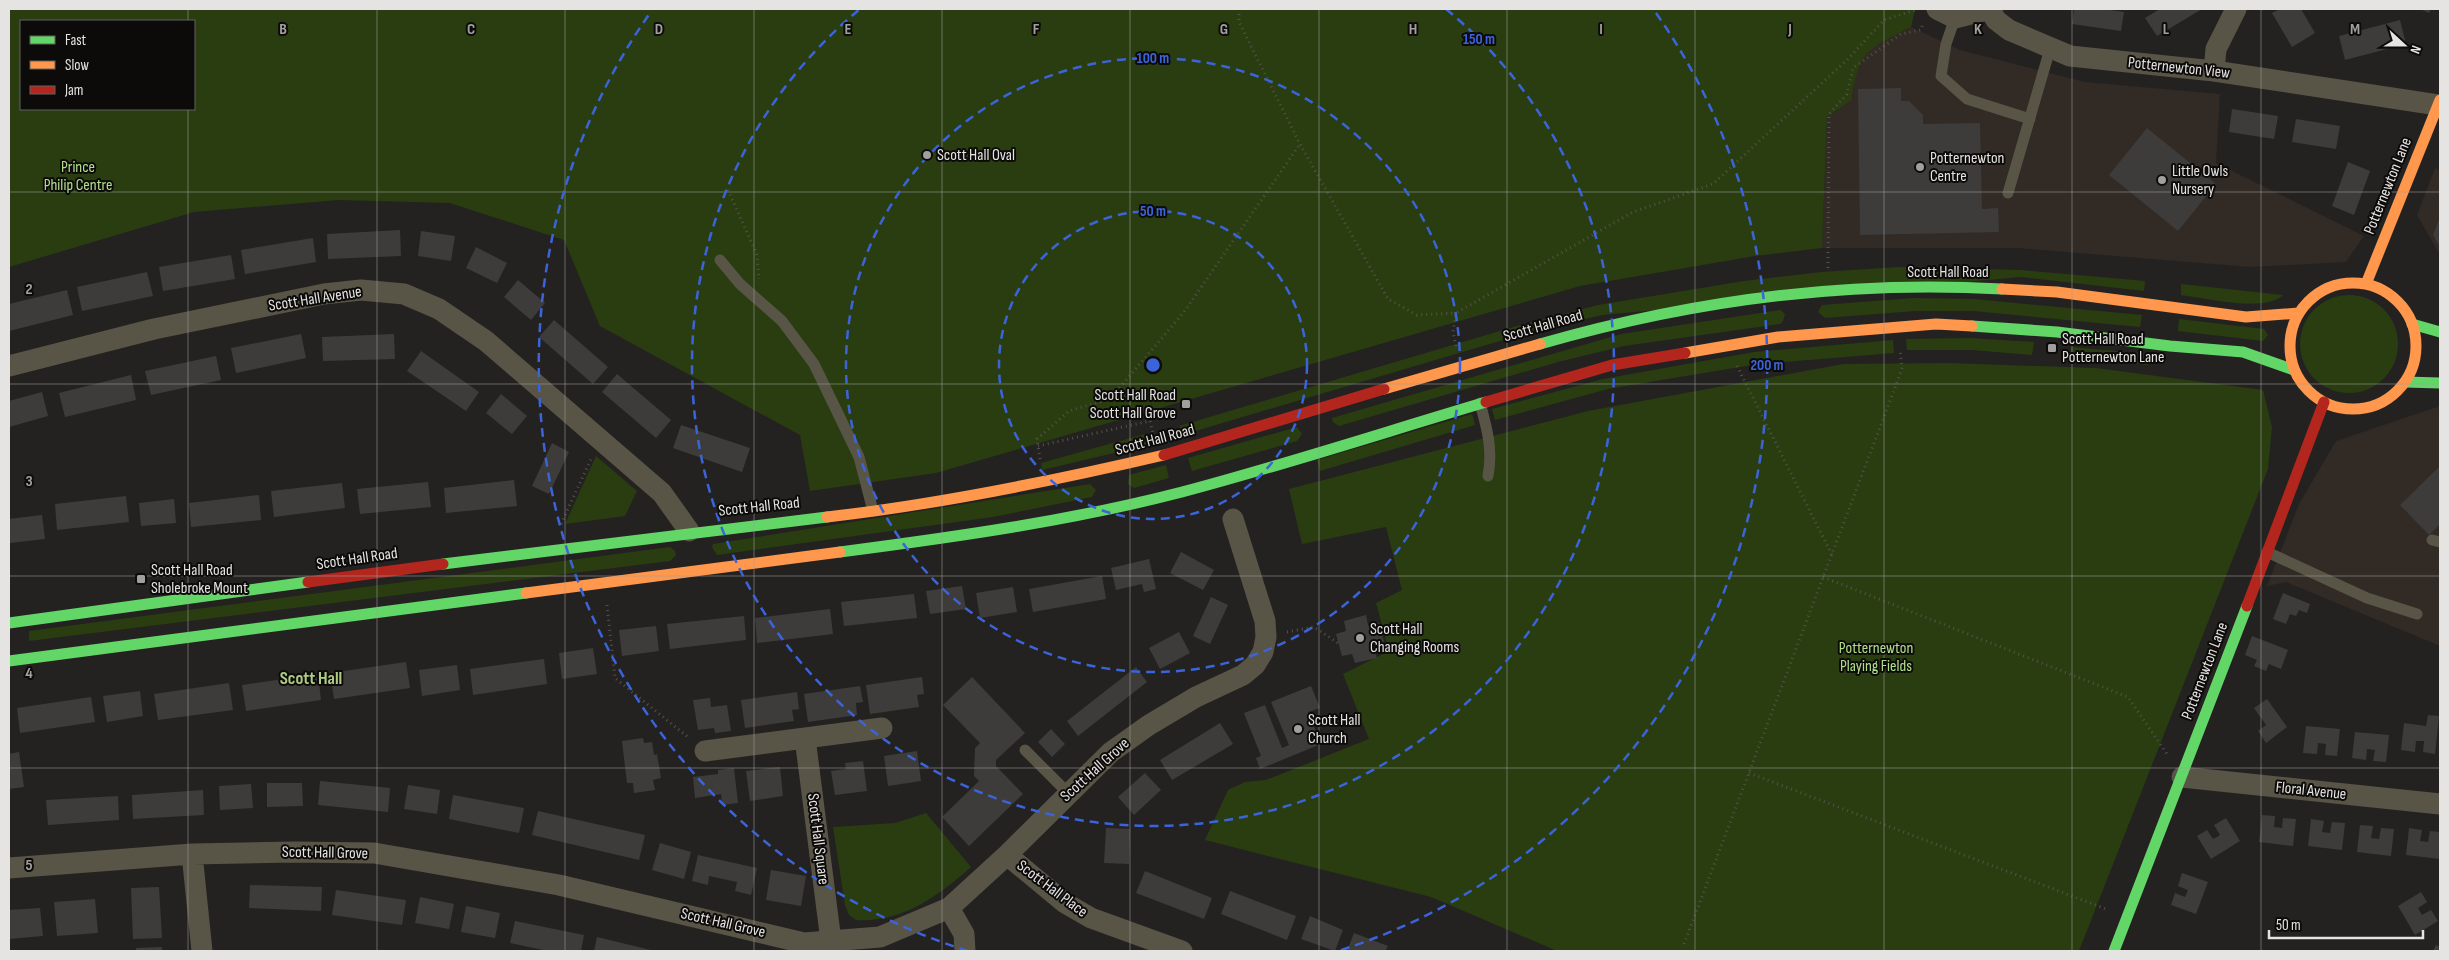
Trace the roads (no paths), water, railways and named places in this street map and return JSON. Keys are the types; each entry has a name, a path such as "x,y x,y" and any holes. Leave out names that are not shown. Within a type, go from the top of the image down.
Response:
{"main road":[{"name":"Potternewton Lane","path":"2366,284 2439,102"},
{"path":"2350,283 2366,284 2381,289 2396,300 2406,312 2415,333 2416,356 2405,382 2385,401 2370,407 2354,410 2337,408 2324,402 2307,390 2294,370 2290,354 2290,339 2299,313 2309,300 2334,286 2350,283"},
{"name":"Scott Hall Road","path":"9,622 549,549 690,536 873,511 1045,482 1109,474 1313,415 1463,367 1602,326 1763,297 1830,290 1955,286 2057,292 2246,317 2299,313"},
{"path":"1798,293 1800,310"},
{"path":"9,661 604,582 695,566 968,535 1076,516 1116,501 1221,481 1322,444 1480,403 1612,365 1803,331 1936,324 2057,332 2170,346 2243,352 2294,370"},
{"path":"2412,324 2440,332"},
{"path":"2405,382 2440,383"},
{"name":"Potternewton Lane","path":"2114,951 2324,402"}],"street":[{"name":"Potternewton View","path":"1940,14 1990,9 1996,20 2009,30 2050,49 2070,56 2092,60 2214,71 2439,102"},
{"path":"2214,71 2216,50 2236,9"},
{"name":"Scott Hall Avenue","path":"9,366 154,329 324,294 361,290 404,294 439,309 486,341 662,493 690,536"},
{"name":"Scott Hall Grove","path":"9,868 192,854 293,852 374,854 559,885 804,942 880,937 949,908 1007,855 1110,752 1149,725 1196,697 1243,675 1255,665 1263,652 1266,637 1265,621 1233,519"},
{"path":"706,751 882,728"},
{"name":"Scott Hall Square","path":"805,738 830,941"},
{"name":"Floral Avenue","path":"2182,777 2440,804"},
{"path":"192,854 202,951"},
{"name":"Scott Hall Place","path":"1007,855 1065,903 1091,918 1182,951"},
{"path":"949,908 964,934 965,951"}],"lane":[{"path":"1940,14 1946,44 1941,76 1967,99 2030,119"},
{"path":"2008,193 2050,49"},
{"path":"720,260 740,284 782,321 814,364 859,457 873,511"},
{"path":"1480,403 1487,426 1492,457 1488,476"},
{"path":"2267,552 2367,598 2417,614"},
{"path":"1025,750 1068,793"}],"place":[{"name":"Scott Hall Oval","path":"927,155"},
{"name":"Potternewton Centre","path":"1920,167"},
{"name":"Little Owls Nursery","path":"2162,180"},
{"name":"Scott Hall Road Potternewton Lane","path":"2052,348"},
{"name":"Scott Hall Road Scott Hall Grove","path":"1186,404"},
{"name":"Scott Hall Road Sholebroke Mount","path":"141,579"},
{"name":"Scott Hall Changing Rooms","path":"1360,638"},
{"name":"Scott Hall Church","path":"1298,729"}],"district":[{"name":"Scott Hall","path":"311,678"}],"park label":[{"name":"Prince Philip Centre","path":"78,176"},
{"name":"Potternewton Playing Fields","path":"1876,657"}]}
